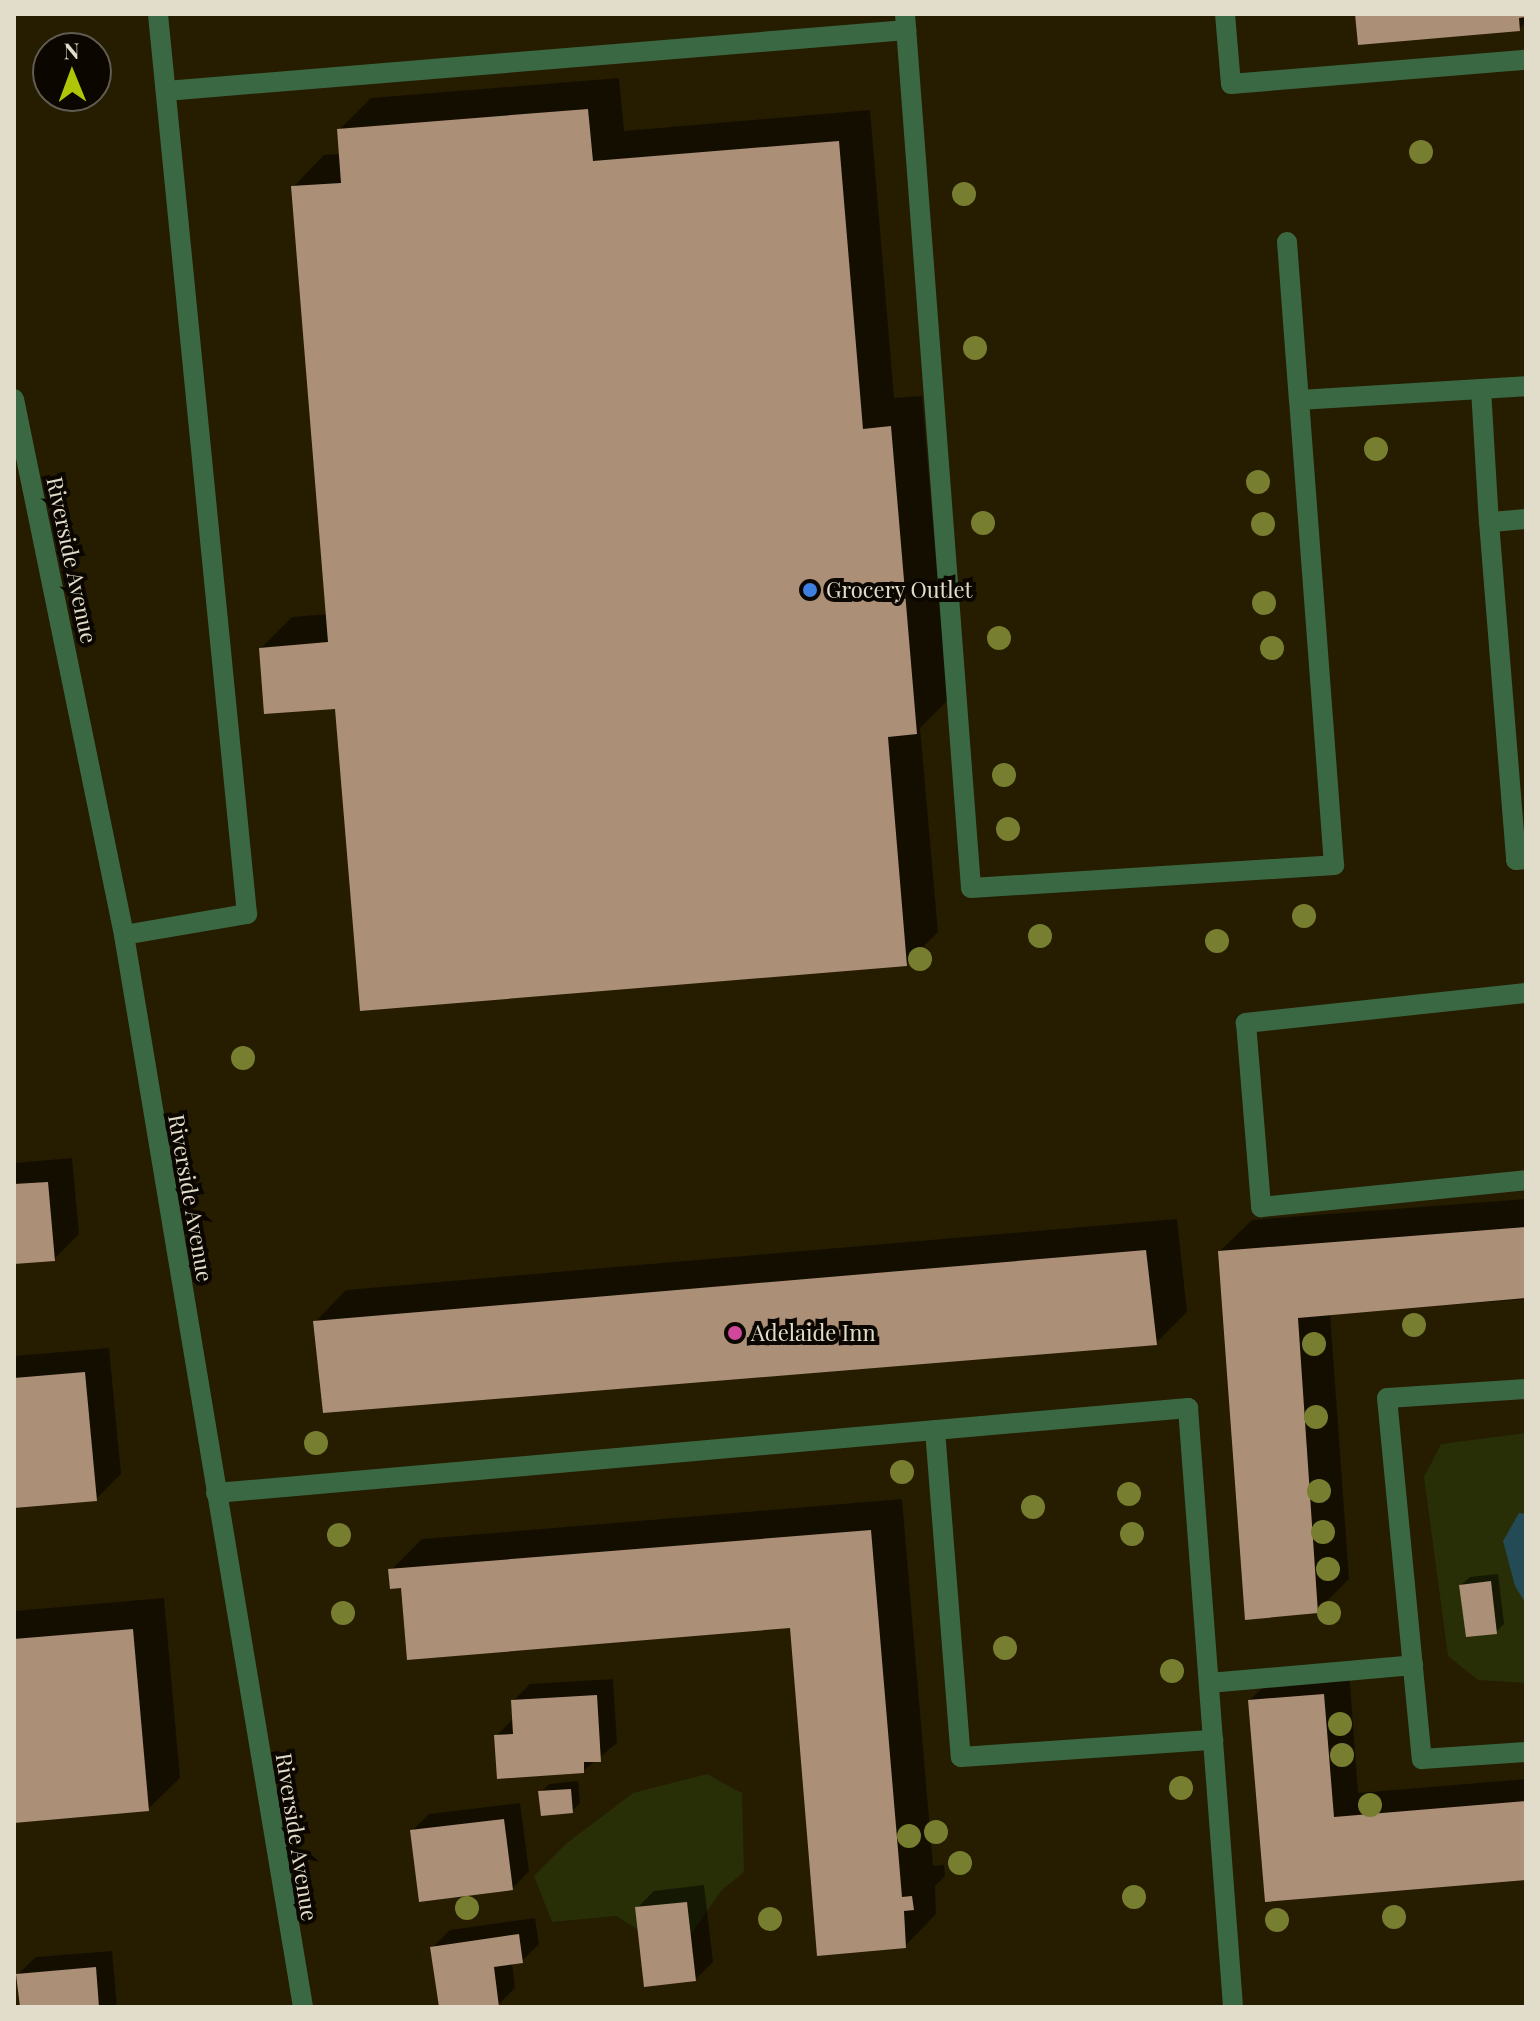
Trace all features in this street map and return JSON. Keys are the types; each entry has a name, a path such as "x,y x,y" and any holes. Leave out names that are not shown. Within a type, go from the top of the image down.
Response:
{"street":[{"path":"124,935 247,914 158,14"},
{"path":"1225,14 1231,84 1526,60"},
{"path":"166,91 905,22 971,888 1334,865 1287,242"},
{"path":"1299,400 1526,386"},
{"path":"1481,389 1516,860 1526,859"},
{"name":"Riverside Avenue","path":"14,399 124,935 303,2007"},
{"path":"1489,522 1526,519"},
{"path":"1526,993 1246,1023 1261,1207 1526,1180"},
{"path":"1526,1389 1387,1398 1422,1759 1526,1752"},
{"path":"216,1493 1188,1408 1233,2007"},
{"path":"935,1430 961,1757 1213,1740"},
{"path":"1209,1683 1413,1665"}],"green space":[{"path":"1526,1433 1526,1683 1478,1680 1448,1656 1424,1477 1441,1444"},
{"path":"707,1774 742,1793 744,1872 722,1890 677,1954 616,1916 552,1922 534,1876 567,1843 633,1793"}],"water":[{"path":"1519,1513 1526,1514 1526,1604 1515,1586 1503,1541"}],"building":[{"path":"1355,14 1526,14 1526,17 1519,18 1520,31 1358,45"},
{"path":"588,109 593,161 839,141 863,429 891,426 917,734 888,737 907,966 360,1011 335,709 264,714 259,648 328,642 291,186 341,183 337,129"},
{"path":"48,1182 55,1261 14,1264 14,1184"},
{"path":"1526,1227 1526,1298 1298,1318 1318,1613 1245,1620 1218,1251"},
{"name":"Adelaide Inn","path":"1146,1250 1157,1345 323,1413 313,1321"},
{"path":"85,1372 97,1501 14,1508 14,1378"},
{"path":"871,1530 902,1897 912,1896 914,1910 904,1911 906,1948 817,1956 790,1628 407,1660 401,1588 390,1589 388,1569"},
{"path":"1491,1581 1497,1634 1466,1637 1459,1585"},
{"path":"133,1629 149,1811 14,1823 14,1639"},
{"path":"1324,1694 1334,1817 1526,1801 1526,1880 1265,1902 1248,1700"},
{"path":"597,1695 601,1762 584,1762 584,1773 497,1779 494,1735 513,1734 511,1700"},
{"path":"571,1789 573,1813 541,1816 538,1791"},
{"path":"504,1819 513,1890 419,1902 410,1830"},
{"path":"687,1902 696,1981 644,1987 635,1907"},
{"path":"519,1934 523,1963 494,1967 499,2007 439,2007 430,1947"},
{"path":"96,1967 99,2007 20,2007 16,1974"}],"place":[{"name":"Grocery Outlet","path":"810,590"},
{"name":"Adelaide Inn","path":"735,1333"}]}
